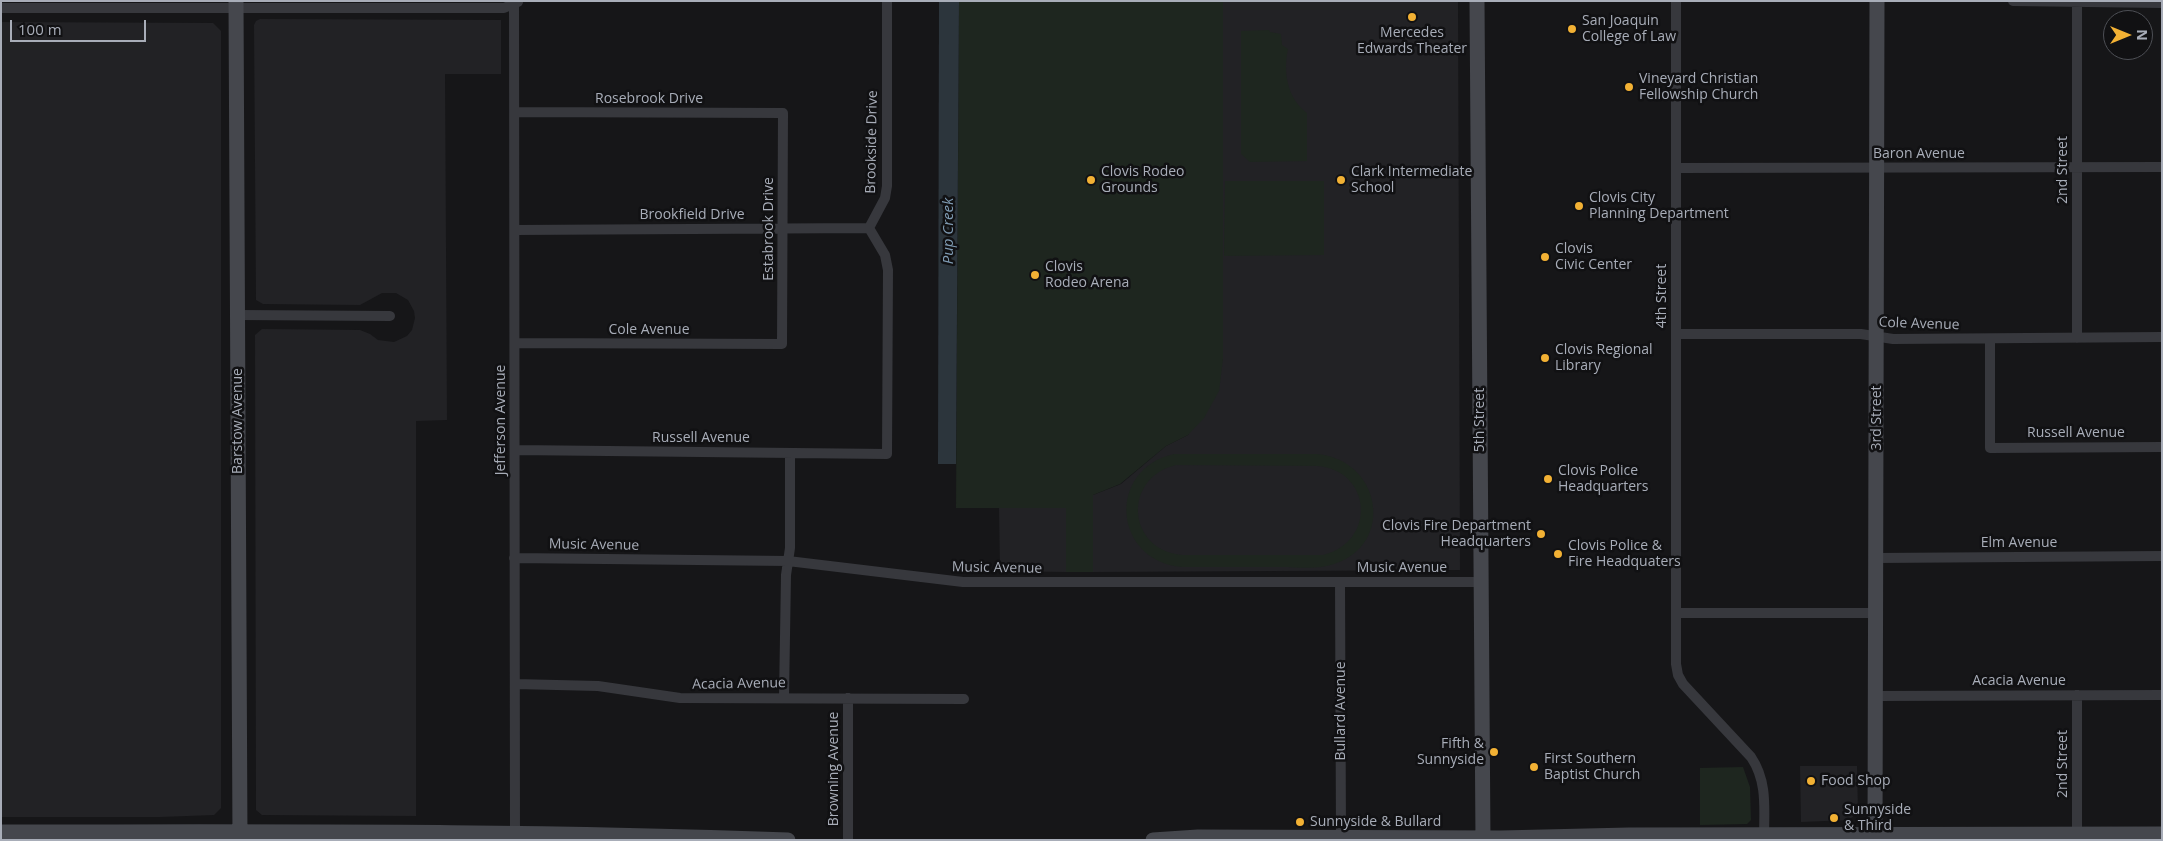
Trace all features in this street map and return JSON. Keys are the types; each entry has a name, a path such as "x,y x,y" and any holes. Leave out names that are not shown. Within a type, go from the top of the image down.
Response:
{"main road":[{"name":"5th Street","path":"1477,1 1483,839"},
{"name":"3rd Street","path":"1876,837 1877,1"},
{"name":"Barstow Avenue","path":"236,4 240,835"},
{"path":"1,832 96,835 515,836 788,840"},
{"path":"1153,840 1198,838 1483,839 1876,837 2077,833 2162,834"}],"street":[{"name":"Brookside Drive","path":"869,228 885,198 888,186 887,1"},
{"name":"4th Street","path":"1676,1 1676,664 1681,680 1755,762 1762,778 1764,791 1764,837"},
{"path":"2013,1 2159,2"},
{"path":"1,8 106,4 377,4 504,8 516,2"},
{"name":"Jefferson Avenue","path":"515,836 516,2"},
{"name":"2nd Street","path":"2077,2 2077,338"},
{"name":"Rosebrook Drive","path":"515,112 783,114"},
{"name":"Estabrook Drive","path":"782,344 783,114"},
{"name":"Baron Avenue","path":"1676,168 2162,167"},
{"name":"Brookfield Drive","path":"515,230 869,228"},
{"name":"Russell Avenue","path":"515,450 887,454 888,270 885,255 869,228"},
{"path":"238,315 390,316"},
{"name":"Cole Avenue","path":"1676,334 1861,334 1893,339 2162,337"},
{"name":"Russell Avenue","path":"1990,339 1990,448 2162,447"},
{"name":"Cole Avenue","path":"515,342 782,344"},
{"path":"784,697 786,575 790,548 790,453"},
{"name":"Elm Avenue","path":"1877,558 2162,556"},
{"name":"Music Avenue","path":"514,558 788,561 962,582 1482,582"},
{"name":"Bullard Avenue","path":"1340,582 1341,838"},
{"path":"1676,613 1877,613"},
{"name":"Acacia Avenue","path":"515,684 598,686 680,698 964,699"},
{"name":"2nd Street","path":"2077,695 2077,833"},
{"name":"Acacia Avenue","path":"1877,696 2162,695"},
{"name":"Browning Avenue","path":"848,698 848,840"}],"shaded area":[{"name":"Clovis Rodeo Grounds","path":"959,1 1223,1 1223,359 1219,391 1204,418 1188,435 1166,446 1120,484 1093,495 1093,572 1066,572 1066,508 956,508"},
{"name":"Clark Intermediate School","path":"1223,1 1458,1 1460,570 1093,572 1093,495 1121,484 1166,446 1188,435 1223,359"},
{"path":"260,19 501,20 501,74 445,74 447,420 416,421 416,816 262,815 256,810 255,335 262,329 360,330 378,340 394,342 407,336 412,330 415,318 414,311 408,300 396,293 382,293 360,305 263,304 256,300 254,25"},
{"path":"1,22 213,23 221,31 221,808 214,815 1,817"},
{"path":"1269,30 1270,32 1281,34 1282,45 1288,49 1286,67 1288,84 1295,100 1307,113 1307,161 1250,162 1241,154 1241,31"},
{"path":"1225,181 1324,181 1324,255 1224,256"},
{"path":"1174,454 1317,454 1339,460 1356,471 1367,486 1373,504 1373,522 1366,540 1353,554 1328,566 1308,568 1182,567 1159,561 1142,549 1131,533 1127,514 1128,495 1137,477 1152,463","holes":["1176,465 1317,466 1335,470 1349,480 1357,492 1361,507 1359,522 1353,536 1341,548 1323,555 1182,555 1164,550 1150,541 1142,528 1138,513 1140,498 1146,484 1158,472"]},
{"path":"999,508 1067,508 1066,572 1000,571"},
{"path":"1800,766 1857,766 1858,812 1849,820 1801,822"},
{"path":"1743,767 1750,787 1751,820 1747,824 1700,825 1700,768"}],"water":[{"name":"Pup Creek","path":"939,1 959,1 956,464 938,464"}],"place":[{"name":"Mercedes Edwards Theater","path":"1412,17"},
{"name":"San Joaquin College of Law","path":"1572,29"},
{"name":"Vineyard Christian Fellowship Church","path":"1629,87"},
{"name":"Clovis Rodeo Grounds","path":"1091,180"},
{"name":"Clark Intermediate School","path":"1341,180"},
{"name":"Clovis City Planning Department","path":"1579,206"},
{"name":"Clovis Civic Center","path":"1545,257"},
{"name":"Clovis Rodeo Arena","path":"1035,275"},
{"name":"Clovis Regional Library","path":"1545,358"},
{"name":"Clovis Police Headquarters","path":"1548,479"},
{"name":"Clovis Fire Department Headquarters","path":"1541,534"},
{"name":"Clovis Police & Fire Headquaters","path":"1558,554"},
{"name":"Fifth & Sunnyside","path":"1494,752"},
{"name":"First Southern Baptist Church","path":"1534,767"},
{"name":"Food Shop","path":"1811,781"},
{"name":"Sunnyside & Third","path":"1834,818"},
{"name":"Sunnyside & Bullard","path":"1300,822"}]}
